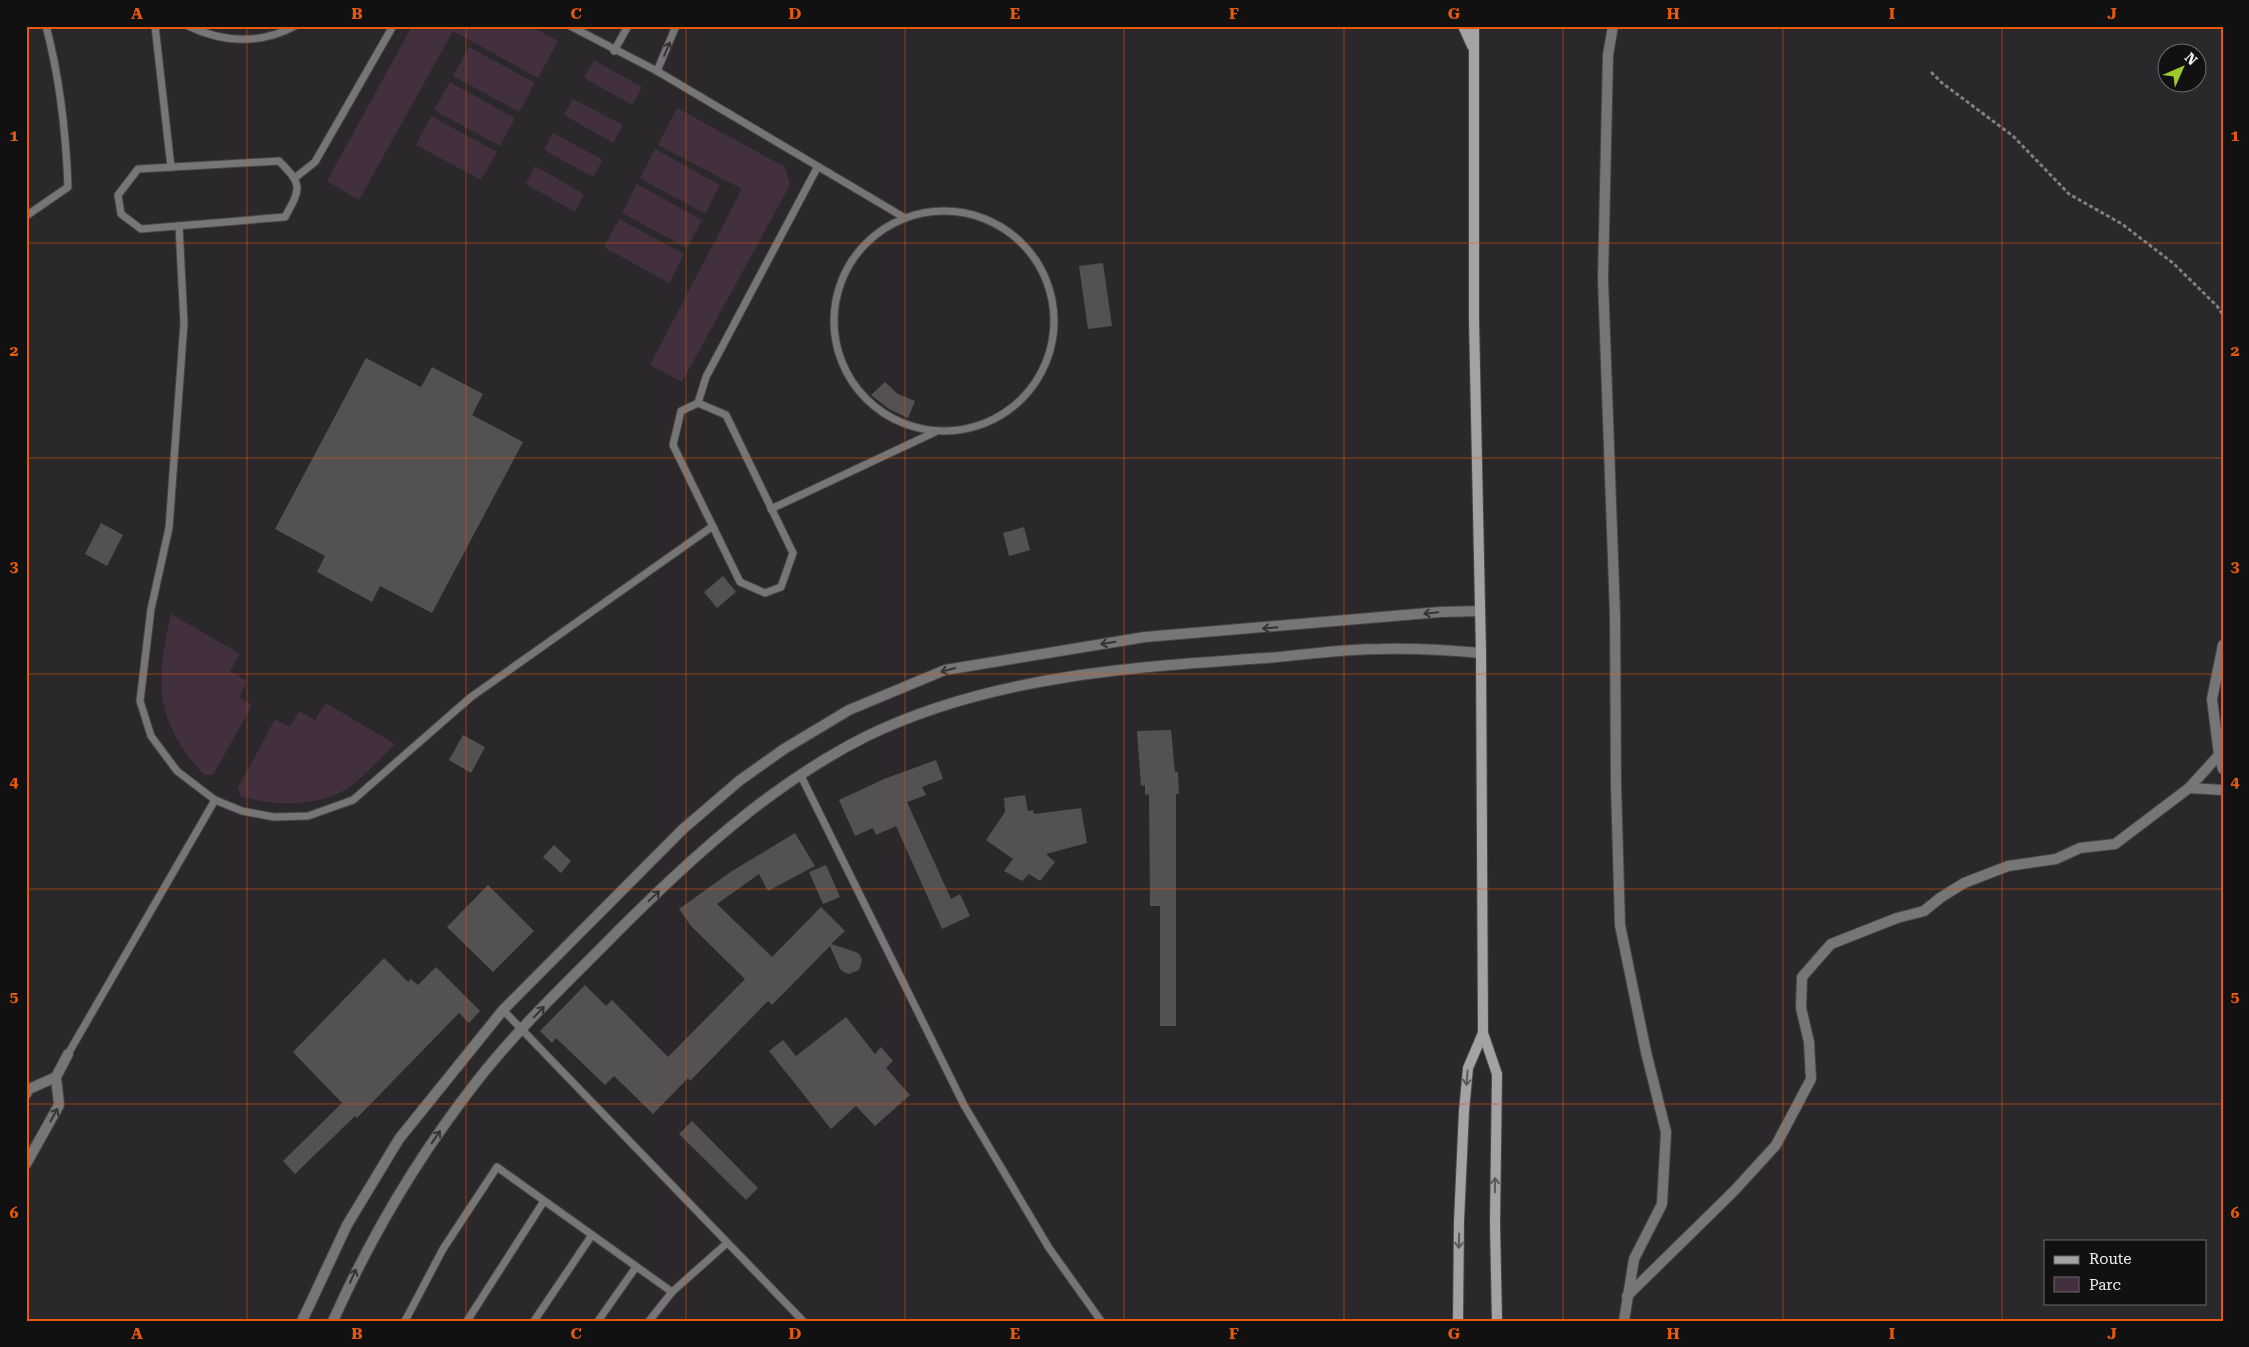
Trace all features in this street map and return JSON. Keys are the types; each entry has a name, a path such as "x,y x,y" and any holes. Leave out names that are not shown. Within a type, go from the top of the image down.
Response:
{"main road":[{"path":"1463,26 1473,49"},
{"path":"1474,26 1474,320 1481,653 1483,1033 1497,1074 1495,1223 1497,1321"},
{"path":"1458,1321 1459,1222 1468,1068 1483,1033"}],"street":[{"path":"1612,26 1608,55 1603,279 1616,615 1616,786 1620,925 1646,1052 1666,1132 1662,1204 1634,1259 1624,1321"},
{"path":"302,1321 347,1225 398,1139 503,1010 683,829 739,781 784,749 849,710 945,670 1145,637 1440,612 1480,611"},
{"path":"2223,645 2212,698 2219,756 2223,769"},
{"path":"333,1321 359,1262 435,1138 478,1080 521,1030 651,898 750,812 800,774 868,736 931,711 1039,682 1151,666 1378,649 1441,649 1481,653"},
{"path":"1627,1296 1720,1205 1776,1146 1811,1079 1809,1042 1801,1008 1802,977 1831,944 1897,918 1924,911 1964,883 2008,866 2056,858 2080,848 2115,844 2189,788 2219,756"},
{"path":"2189,788 2223,790"},
{"path":"26,1164 60,1105 56,1077 68,1054"},
{"path":"26,1094 30,1089 56,1077"}],"lane":[{"path":"26,216 68,187 66,139 53,56 46,26"},
{"path":"156,26 171,167"},
{"path":"188,26 209,36 232,40 258,40 281,34 295,26"},
{"path":"296,177 315,162 393,26"},
{"path":"570,26 614,51 657,71 817,168 905,218"},
{"path":"614,51 628,26"},
{"path":"657,71 676,26"},
{"path":"279,161 296,177 297,194 285,217 141,230 121,214 118,195 138,169 171,167 279,161"},
{"path":"698,403 726,415 793,553 781,587 765,593 740,582 673,445 681,411 698,403 706,377 817,168"},
{"path":"954,211 974,215 995,224 1015,237 1034,257 1051,293 1054,337 1049,358 1040,377 1028,394 1006,414 984,425 962,431 936,432 912,428 886,416 872,406 855,388 843,367 836,346 833,318 838,290 844,272 855,254 871,238 888,225 905,218 925,212 954,211"},
{"path":"179,226 184,323 169,528 151,609 140,701 151,736 177,770 215,800 242,811 274,817 308,816 353,800 470,696 712,526"},
{"path":"772,509 936,432"},
{"path":"800,774 964,1105 1050,1248 1102,1321"},
{"path":"68,1054 215,800"},
{"path":"503,1010 803,1321"},
{"path":"405,1321 443,1249 497,1167 672,1292"},
{"path":"468,1321 544,1201"},
{"path":"534,1321 592,1235"},
{"path":"649,1321 672,1292 727,1243"},
{"path":"598,1321 636,1267"}],"path":[{"path":"1931,72 1942,83 2013,136 2069,194 2122,224 2173,263 2217,306 2223,315"}],"green space":[{"path":"412,26 531,26 558,41 538,78 453,31 359,200 327,181"},
{"path":"469,47 535,83 519,112 453,76"},
{"path":"594,60 642,87 632,105 584,78"},
{"path":"450,82 515,118 500,146 434,110"},
{"path":"573,99 623,125 613,143 564,115"},
{"path":"677,108 785,167 790,185 682,382 650,365 742,189 658,145"},
{"path":"431,116 497,152 481,180 416,145"},
{"path":"553,133 603,160 593,177 544,150"},
{"path":"655,149 720,185 705,214 640,178"},
{"path":"535,166 584,194 575,212 526,184"},
{"path":"637,184 702,220 687,248 622,213"},
{"path":"619,219 684,254 669,283 604,247"},
{"path":"171,614 240,654 230,671 247,681 239,697 252,705 213,775 204,775 176,737 168,719 163,700 161,681"},
{"path":"326,703 395,744 356,782 343,791 331,796 305,802 278,803 240,796 238,788 275,719 290,727 299,711 315,720"}],"building":[{"path":"1103,263 1112,326 1088,329 1079,266"},
{"path":"366,358 421,387 432,367 483,394 472,415 523,442 432,613 380,586 372,602 317,572 325,556 275,529"},
{"path":"885,382 898,394 915,401 908,418 889,409 871,395"},
{"path":"101,523 123,535 107,566 85,554"},
{"path":"1024,527 1030,550 1009,556 1003,533"},
{"path":"723,576 736,592 717,608 704,592"},
{"path":"1171,730 1175,772 1178,772 1179,794 1176,794 1176,1026 1160,1026 1160,906 1150,906 1149,794 1145,795 1145,785 1141,786 1137,731"},
{"path":"463,735 485,747 471,773 449,760"},
{"path":"936,760 943,779 922,787 926,795 907,802 951,899 960,894 970,916 942,929 896,826 876,835 873,828 855,836 839,800 884,779"},
{"path":"1025,795 1028,811 1033,810 1034,814 1081,808 1087,843 1046,854 1055,862 1040,881 1029,874 1022,881 1004,871 1013,859 986,840 1005,812 1004,798"},
{"path":"795,833 815,866 768,891 759,874 717,904 772,957 821,907 845,931 831,944 860,955 862,960 859,970 849,974 840,969 830,946 772,1005 768,1001 690,1081 688,1078 653,1114 614,1076 605,1085 556,1038 552,1043 540,1031 585,985 606,1006 612,1000 668,1057 745,979 691,926 679,909 732,871"},
{"path":"554,845 571,861 561,873 543,857"},
{"path":"826,865 840,897 823,904 809,872"},
{"path":"488,885 534,931 493,972 447,927"},
{"path":"384,958 408,982 411,979 418,985 436,967 480,1011 469,1023 459,1013 357,1118 355,1116 295,1174 283,1161 342,1103 293,1052"},
{"path":"846,1017 875,1054 881,1047 893,1061 886,1068 910,1095 875,1126 856,1106 831,1129 769,1051 783,1040 796,1056"},
{"path":"692,1121 758,1188 746,1200 679,1134"}]}
